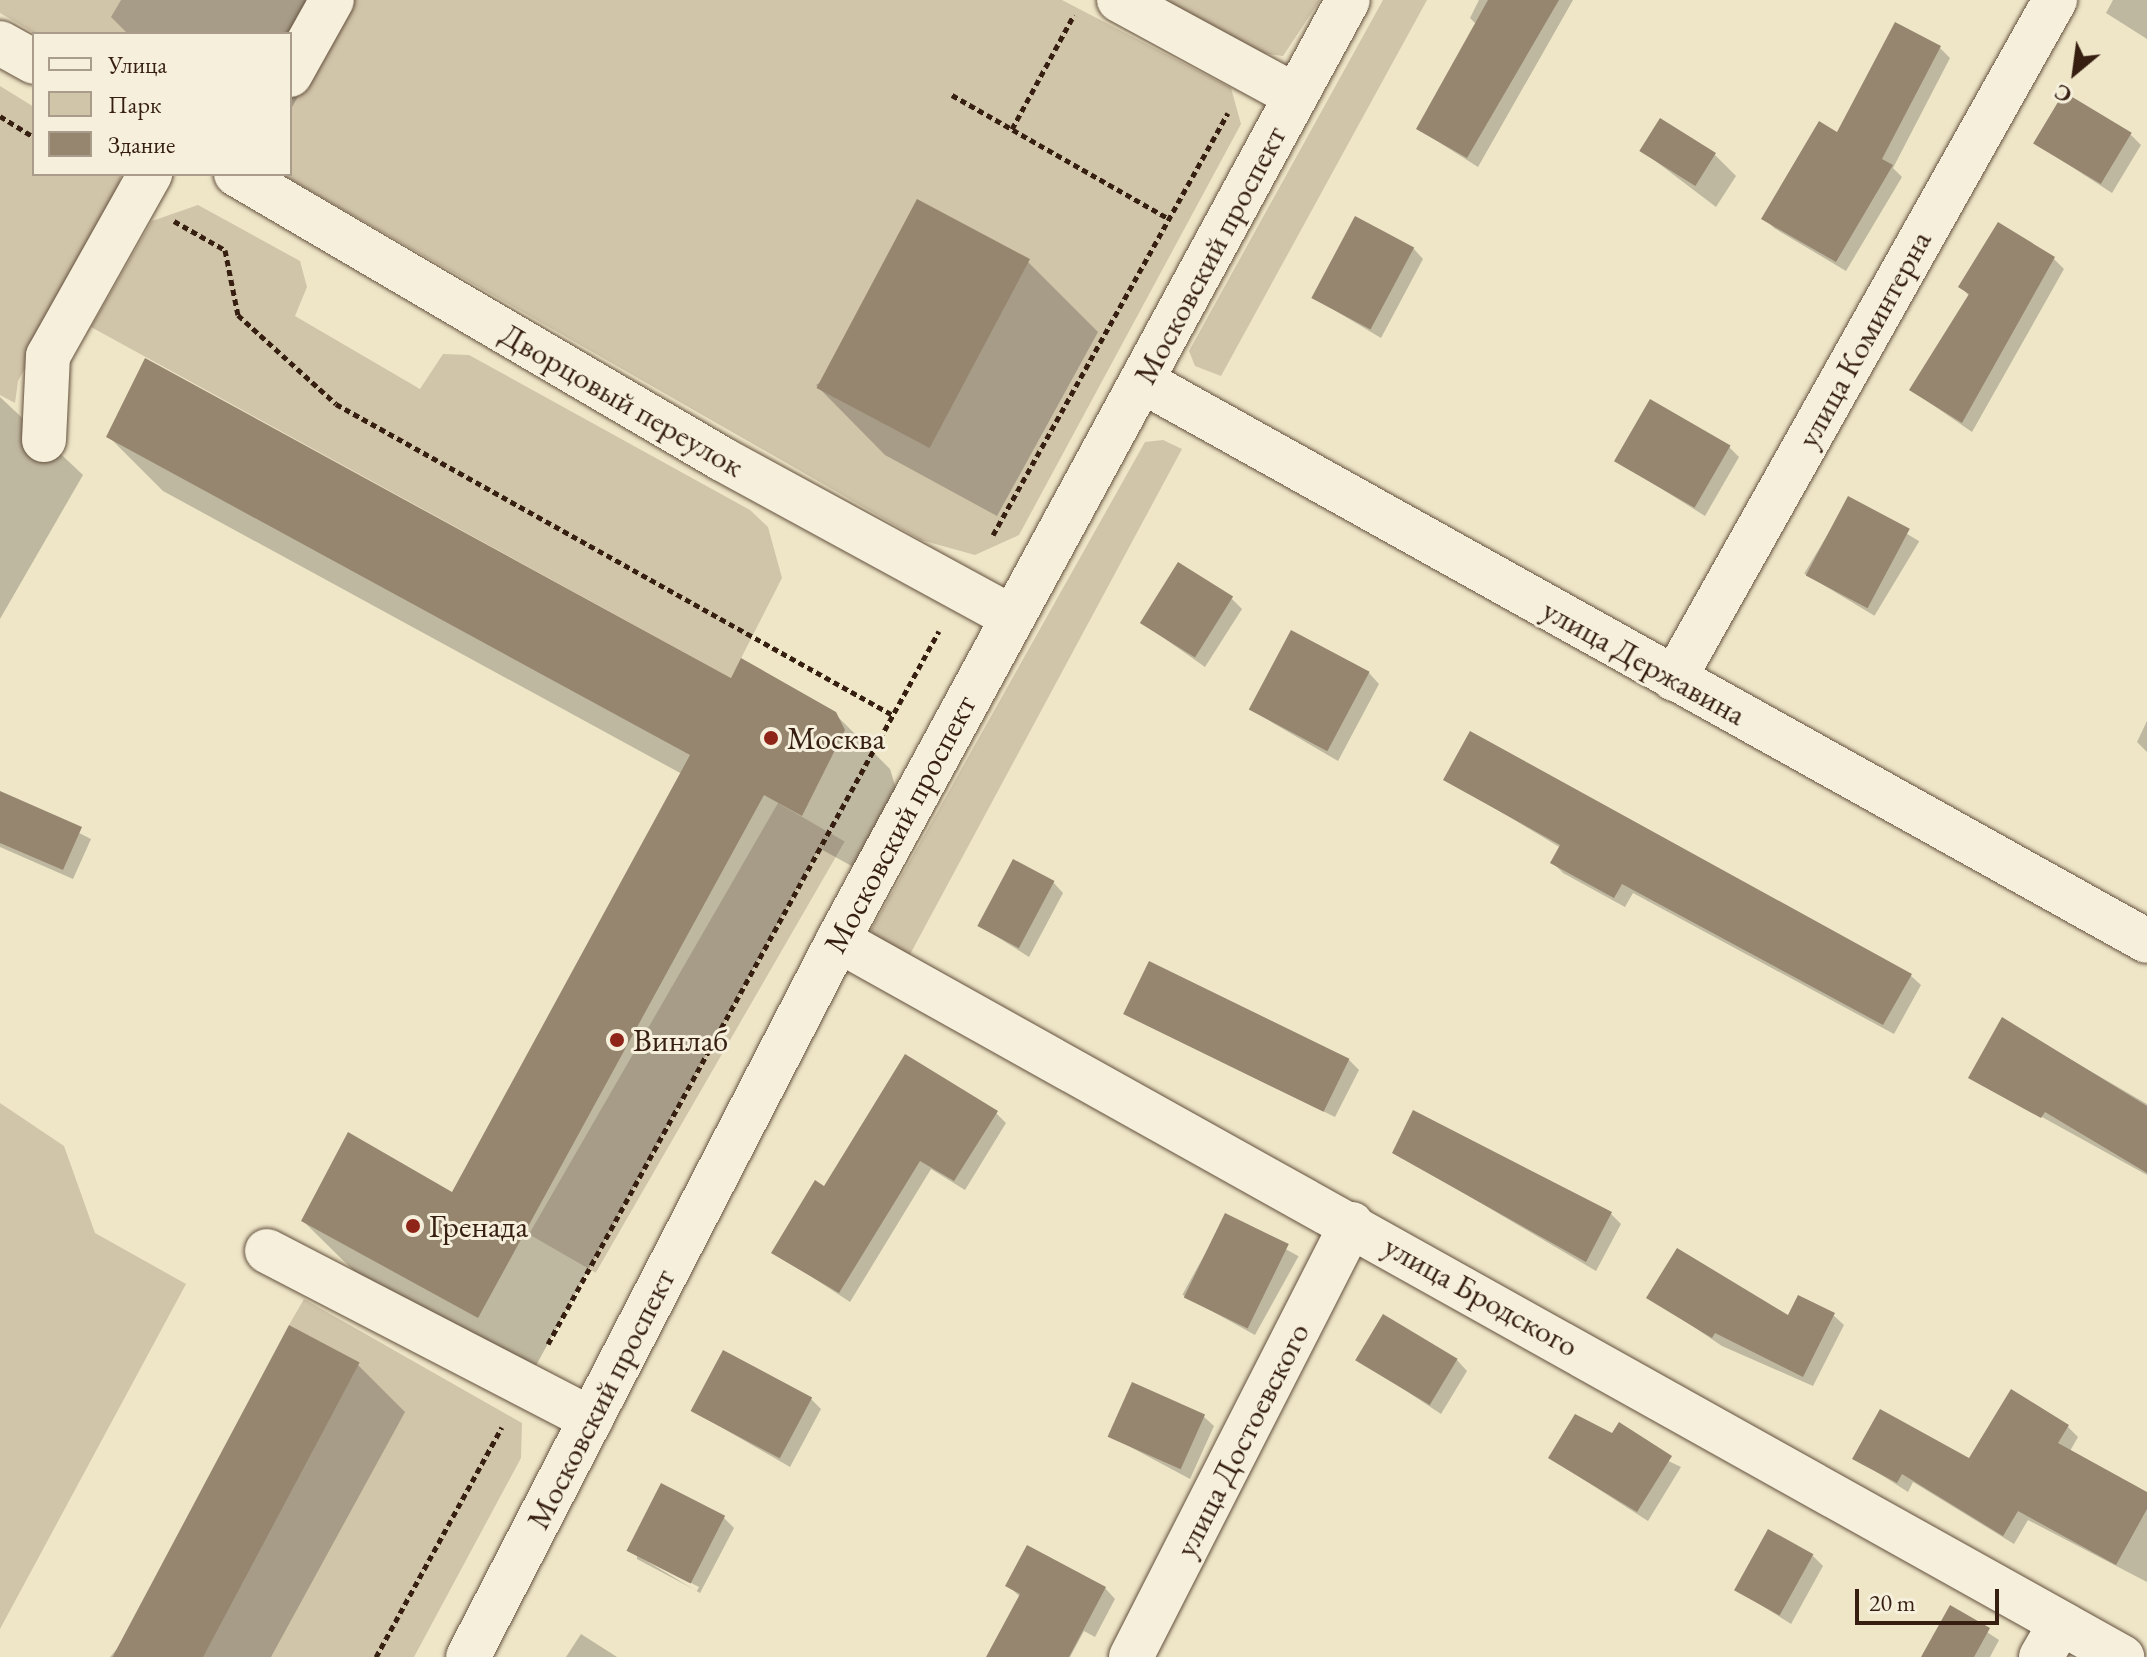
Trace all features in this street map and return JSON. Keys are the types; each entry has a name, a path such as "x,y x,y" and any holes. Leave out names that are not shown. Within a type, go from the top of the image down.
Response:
{"street":[{"path":"292,71 332,0"},
{"path":"1119,0 1296,96"},
{"name":"Московский проспект","path":"468,1657 838,940 1348,0"},
{"name":"улица Коминтерна","path":"1674,679 2055,0"},
{"path":"0,43 32,61"},
{"name":"Дворцовый переулок","path":"239,176 722,459 1012,617"},
{"path":"44,440 48,356 143,186"},
{"name":"улица Державина","path":"1142,381 2147,941"},
{"name":"улица Бродского","path":"838,940 1352,1224 2051,1640 2122,1657"},
{"name":"улица Достоевского","path":"1131,1657 1352,1224"},
{"path":"267,1251 524,1387 591,1419"}],"path":[{"path":"1012,129 1082,0"},
{"path":"993,535 1250,73"},
{"path":"952,95 1169,219"},
{"path":"0,116 32,136"},
{"path":"143,186 225,250 238,315 336,404 893,715"},
{"path":"376,1657 939,631"}],"green space":[{"path":"0,0 1062,0 1231,88 1241,124 1019,535 975,555 921,540 284,176 292,176 292,32 33,32 0,13"},
{"path":"1158,0 1320,0 1283,56 1254,52"},
{"path":"1383,0 1427,0 1221,376 1195,366 1189,351"},
{"path":"0,86 32,106 32,176 121,176 114,209 18,381 15,403 0,395"},
{"path":"198,205 300,261 307,287 295,316 420,389 443,354 469,355 750,510 768,527 782,578 731,678 91,327 152,221"},
{"path":"1163,440 1182,449 907,960 878,944 871,930 1145,442"},
{"path":"778,803 845,842 596,1273 529,1234"},
{"path":"0,1103 64,1146 95,1233 186,1284 0,1629"},
{"path":"304,1299 522,1423 521,1458 414,1657 198,1657 359,1363 289,1325"}],"building":[{"path":"1488,0 1559,0 1467,158 1416,129"},
{"path":"1895,22 1941,46 1882,159 1893,165 1836,262 1761,219 1819,121 1837,132"},
{"path":"2064,92 2132,133 2101,184 2033,143"},
{"path":"1660,118 1716,153 1695,186 1639,151"},
{"path":"917,199 1030,259 930,448 817,388"},
{"path":"1355,216 1414,247 1370,330 1311,298"},
{"path":"1998,222 2055,257 1962,423 1909,390 1969,294 1958,287"},
{"path":"145,358 731,678 741,658 836,712 845,730 802,816 764,795 478,1318 301,1221 348,1132 452,1192 690,755 106,437"},
{"path":"1650,399 1731,446 1695,508 1614,461"},
{"path":"1848,496 1910,529 1868,608 1806,575"},
{"path":"1178,562 1233,596 1195,658 1140,623"},
{"path":"1291,630 1370,672 1327,751 1249,709"},
{"path":"1470,731 1912,974 1883,1025 1622,884 1614,898 1550,863 1560,845 1443,780"},
{"path":"0,791 82,827 63,870 0,843"},
{"path":"1013,859 1054,881 1019,948 977,926"},
{"path":"1149,961 1349,1059 1324,1112 1123,1014"},
{"path":"2002,1017 2147,1106 2147,1173 2045,1112 2041,1118 1968,1078"},
{"path":"905,1054 998,1111 954,1181 920,1161 839,1293 771,1253 815,1180 824,1186"},
{"path":"1413,1110 1612,1212 1586,1262 1392,1153"},
{"path":"1225,1213 1289,1244 1248,1329 1184,1297"},
{"path":"1677,1248 1788,1315 1798,1295 1835,1313 1803,1377 1715,1333 1712,1338 1646,1298"},
{"path":"1383,1314 1458,1359 1430,1405 1355,1360"},
{"path":"289,1325 360,1363 203,1657 112,1657"},
{"path":"723,1350 812,1397 780,1458 691,1411"},
{"path":"1132,1382 1205,1415 1181,1469 1108,1437"},
{"path":"2011,1389 2069,1425 2058,1443 2147,1492 2147,1509 2116,1565 2018,1511 2003,1536 1902,1474 1897,1483 1852,1459 1880,1409 1969,1458"},
{"path":"1575,1414 1612,1433 1619,1422 1672,1456 1637,1512 1548,1458"},
{"path":"661,1483 725,1516 691,1583 626,1551"},
{"path":"1768,1529 1813,1554 1780,1615 1734,1590"},
{"path":"1027,1545 1106,1587 1069,1657 986,1657 1020,1594 1005,1586"},
{"path":"1950,1605 1990,1628 1974,1657 1921,1657"}],"place":[{"name":"Москва","path":"771,738"},
{"name":"Винлаб","path":"617,1040"},
{"name":"Гренада","path":"413,1226"}]}
